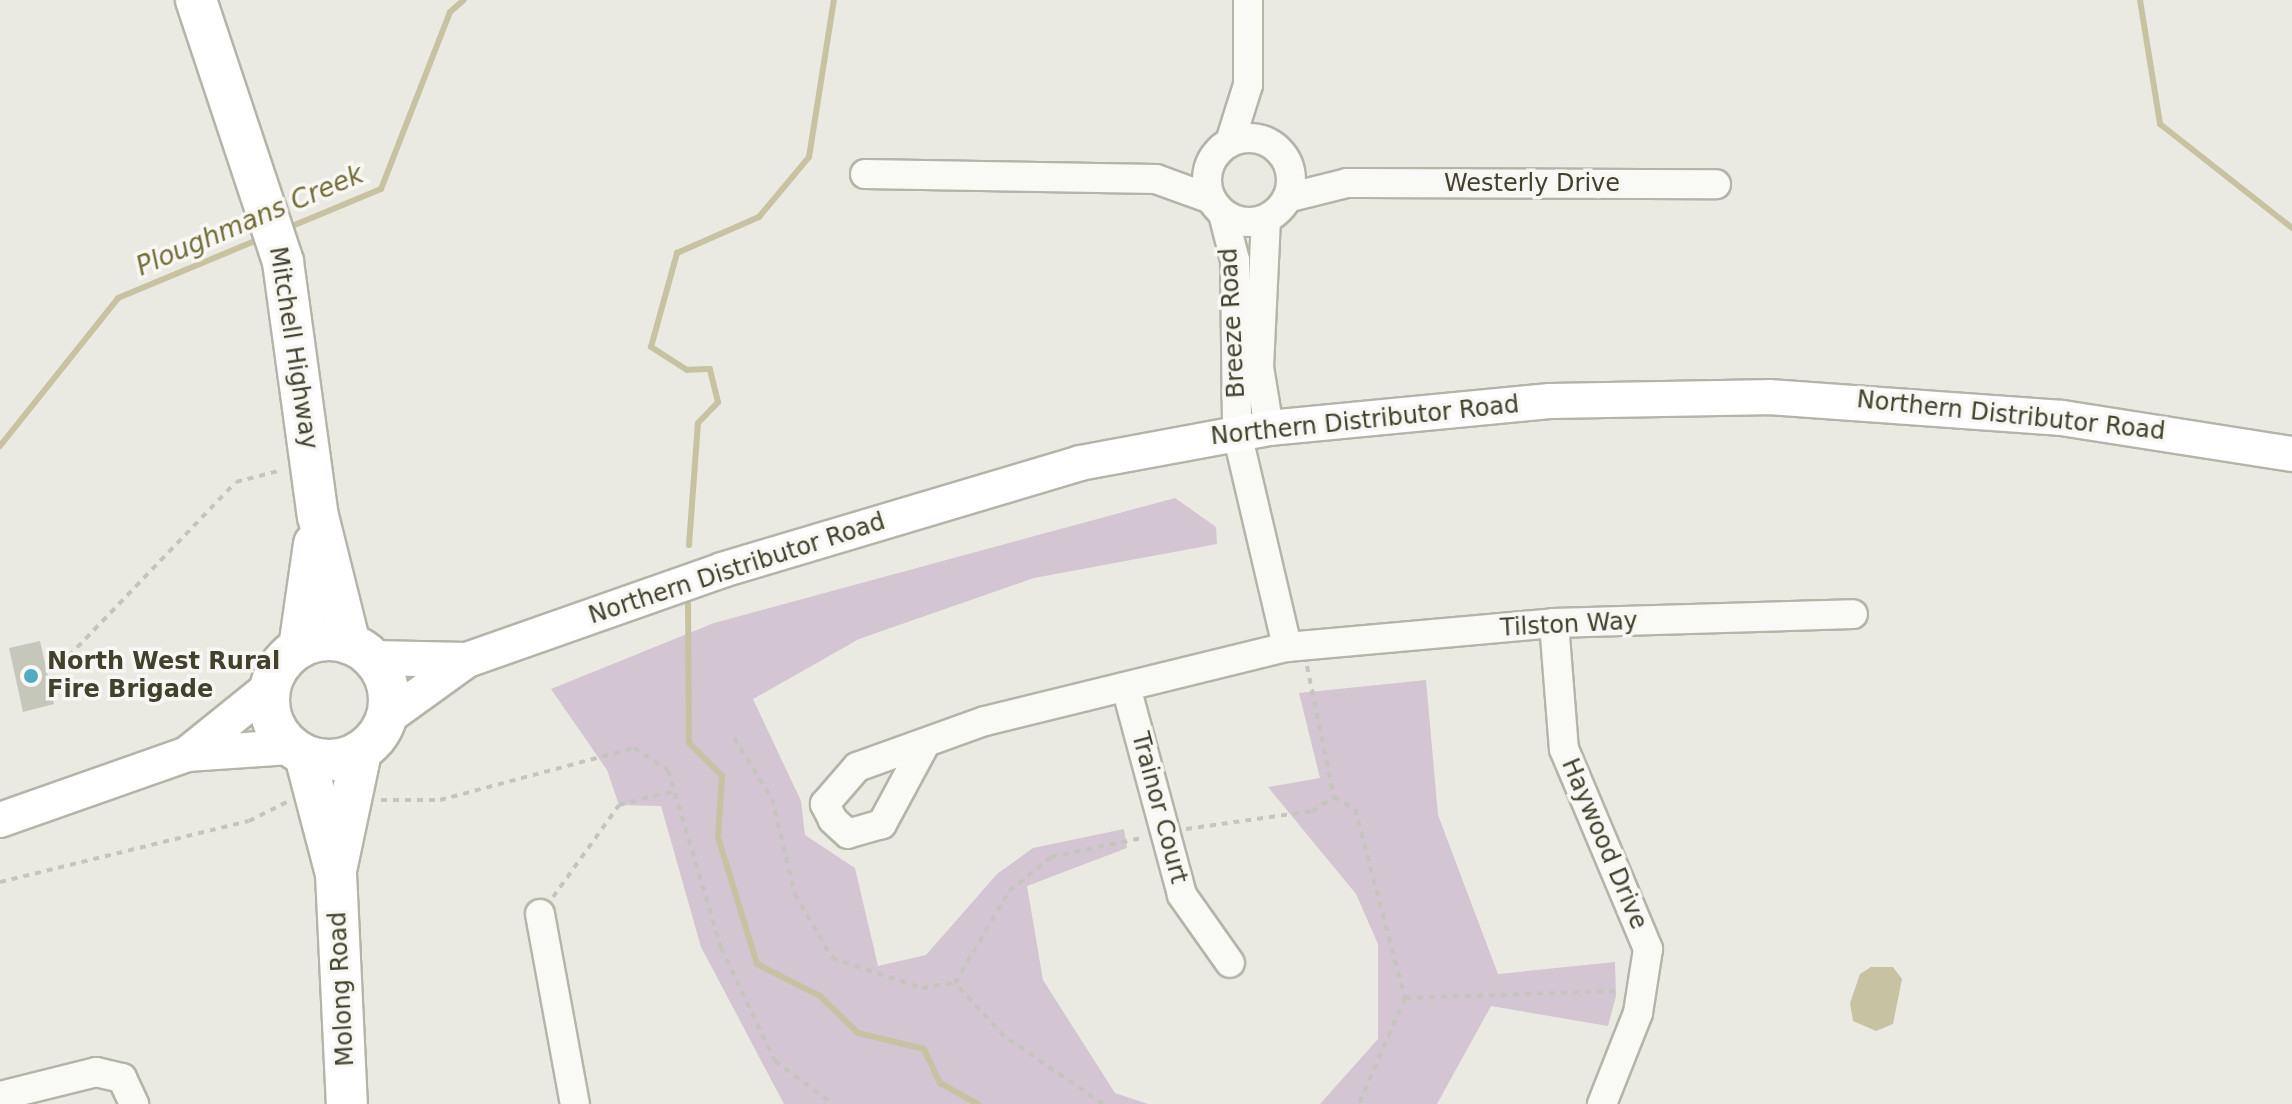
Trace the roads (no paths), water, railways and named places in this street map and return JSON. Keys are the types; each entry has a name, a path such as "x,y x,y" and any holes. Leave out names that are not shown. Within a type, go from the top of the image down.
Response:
{"highway":[{"name":"Mitchell Highway","path":"196,0 283,262 318,516 361,651"},
{"name":"Mitchell Highway","path":"299,648 318,516"},
{"path":"326,640 361,651 388,686 388,717 361,752 336,760 297,751 270,713 270,687 299,648 326,640"},
{"name":"Molong Road","path":"297,751 333,797"},
{"name":"Molong Road","path":"347,1104 333,797 361,752"}],"main road":[{"name":"Northern Distributor Road","path":"388,717 467,660 722,570 1031,476 1253,430 1550,401 1769,397 2062,418 2292,454"},
{"name":"Northern Distributor Road","path":"361,651 467,660"},
{"path":"187,754 270,687"},
{"path":"0,820 187,754 297,751"}],"street":[{"path":"1156,179 1220,152 1248,85 1248,0"},
{"path":"865,174 1156,179 1217,206 1266,219 1287,198 1279,154 1248,85"},
{"name":"Westerly Drive","path":"1220,152 1279,154 1347,183"},
{"name":"Breeze Road","path":"1220,152 1217,206 1235,260 1253,430"},
{"name":"Westerly Drive","path":"1287,198 1347,183 1716,184"},
{"name":"Breeze Road","path":"1253,430 1266,219"},
{"path":"1253,430 1295,647"},
{"name":"Tilston Way","path":"924,746 985,721 1295,647 1554,623 1853,614"},
{"name":"Haywood Drive","path":"1554,623 1564,749 1648,949 1625,1057 1602,1104"},
{"name":"Trainor Court","path":"1126,687 1182,895 1230,963"},
{"path":"540,914 575,1104"},
{"path":"0,1096 96,1072 122,1078 134,1104"}],"waterway":[{"name":"Ploughmans Creek","path":"285,229 381,189 450,12 464,0"},
{"path":"689,545 698,423 718,402 710,369 687,370 651,347 677,253 759,217 809,157 834,0"},
{"path":"2140,0 2160,124 2292,228"},
{"name":"Ploughmans Creek","path":"0,446 118,298 260,239"},
{"path":"688,604 689,743 722,776 718,837 757,964 820,996 858,1033 924,1049 940,1083 978,1104"}],"place":[{"name":"North West Rural Fire Brigade","path":"31,676"}]}
